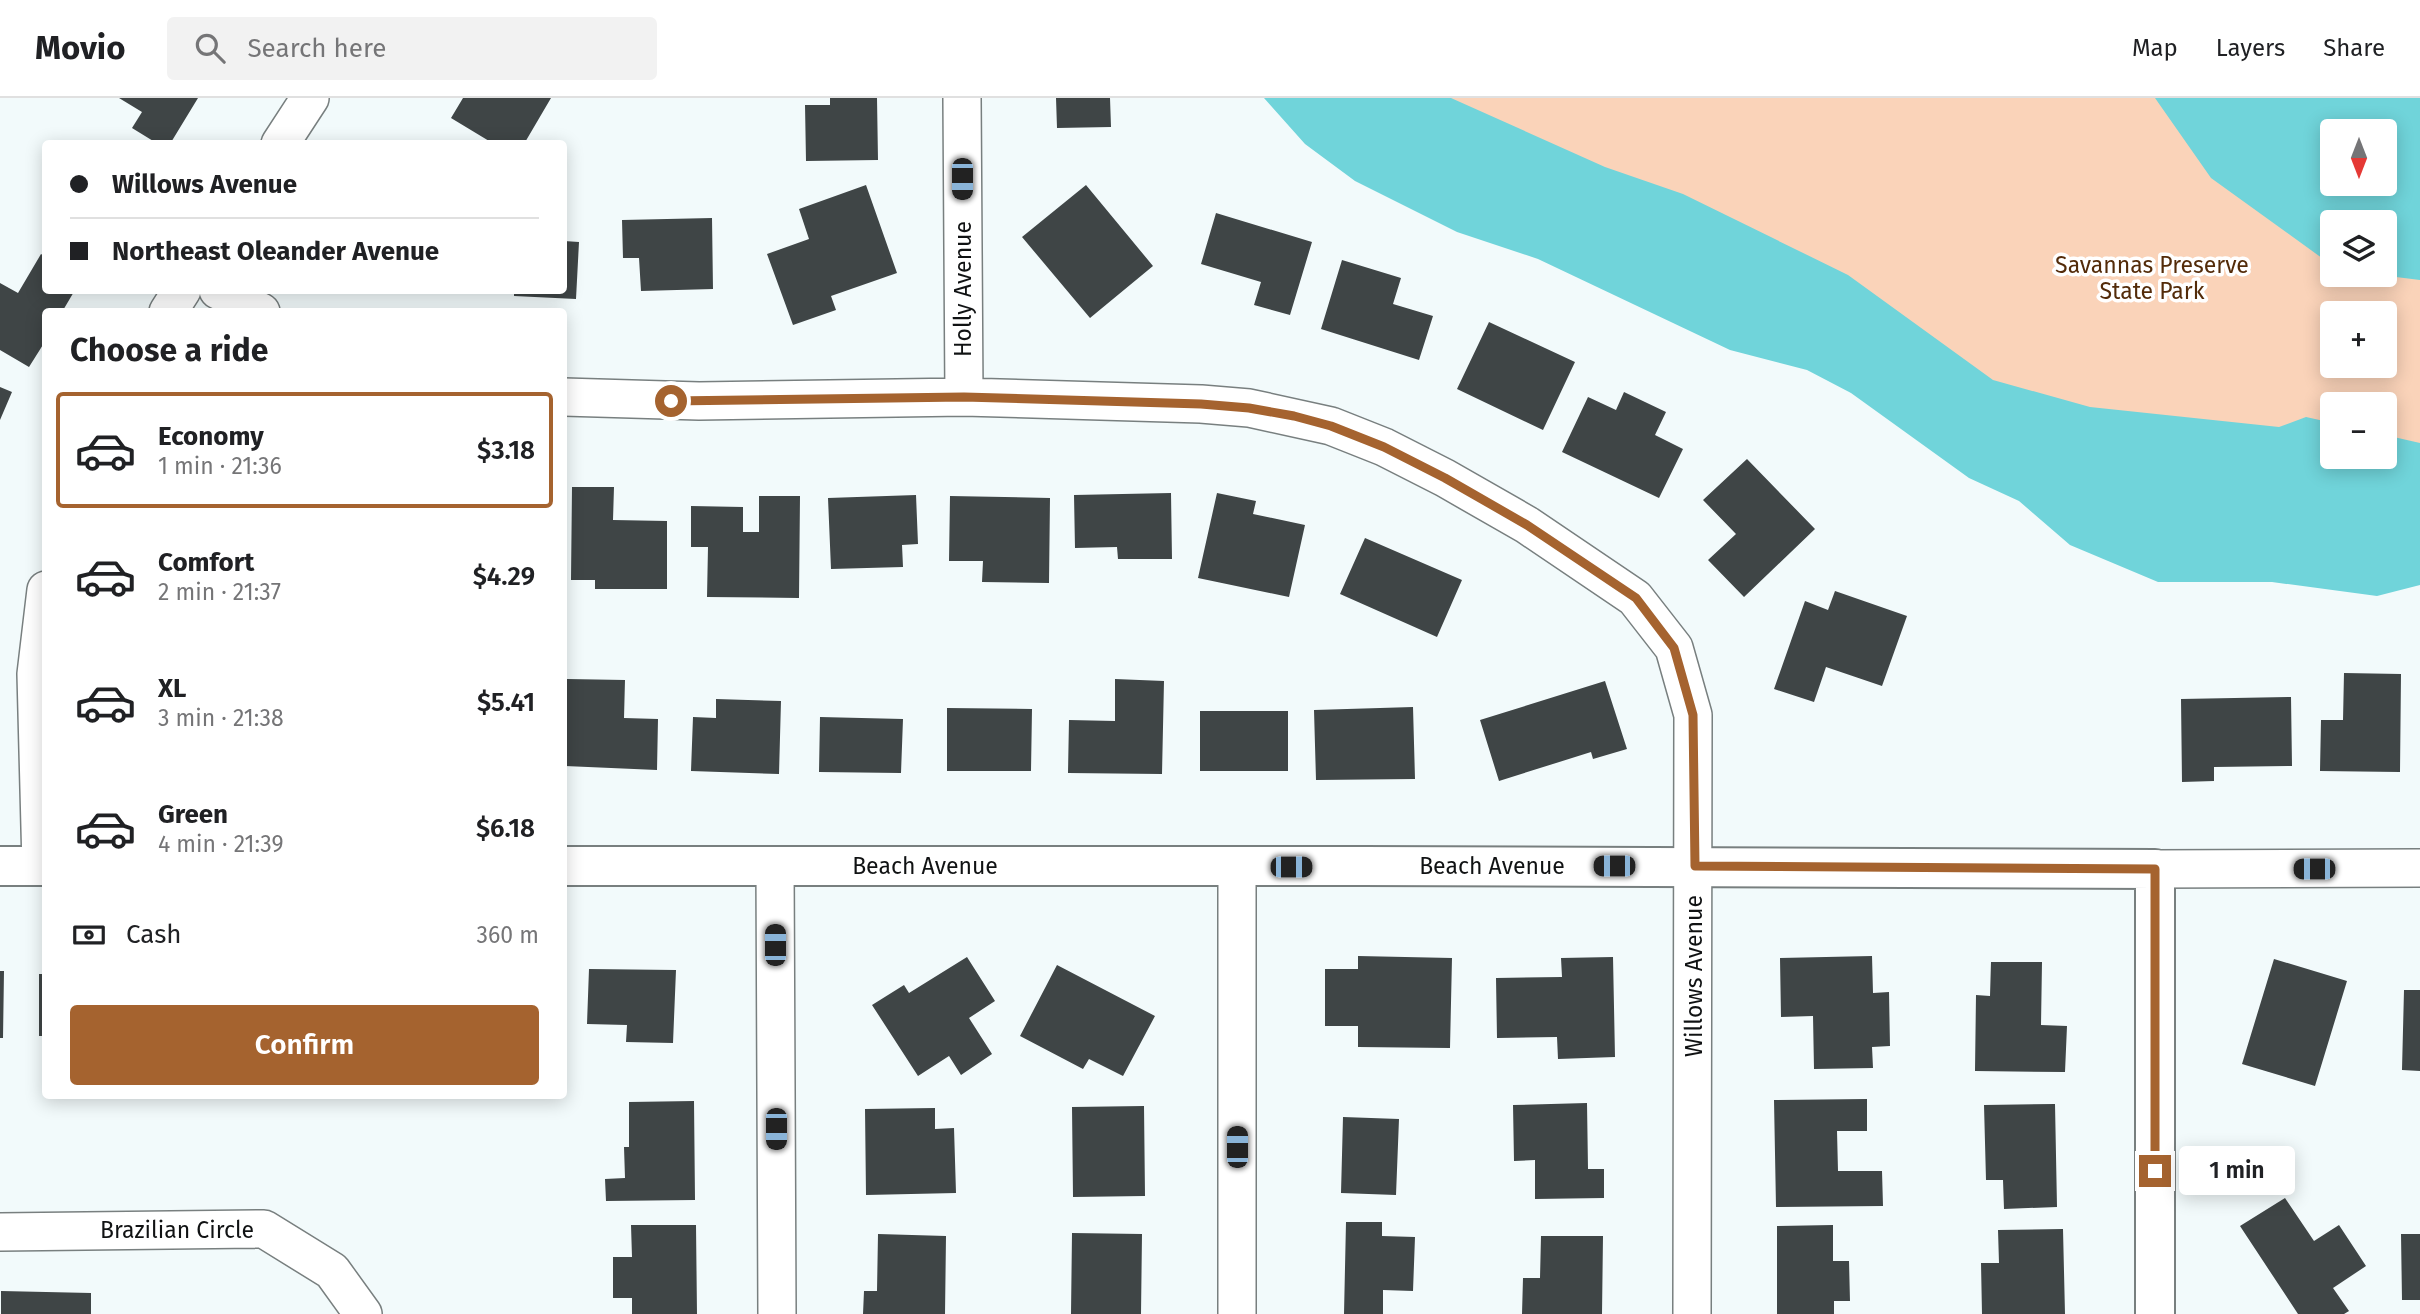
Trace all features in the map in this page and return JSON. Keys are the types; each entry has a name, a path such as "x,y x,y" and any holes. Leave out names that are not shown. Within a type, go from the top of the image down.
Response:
{"street":[{"path":"283,140 310,98"},
{"name":"Holly Avenue","path":"962,98 964,397"},
{"path":"226,294 253,308"},
{"name":"Willows Avenue","path":"567,397 699,401 964,397 1201,404 1249,408 1294,416 1331,426 1384,447 1445,478 1527,525 1636,598 1674,648 1693,715 1695,866 1692,1314"},
{"path":"42,624 36,674 42,839"},
{"path":"0,866 42,866"},
{"name":"Beach Avenue","path":"567,866 2420,868"},
{"path":"775,866 777,1314"},
{"path":"1237,867 1237,1314"},
{"path":"2155,869 2155,1314"},
{"name":"Brazilian Circle","path":"0,1232 264,1229 331,1271 363,1314"}],"green space":[{"name":"Savannas Preserve State Park","path":"1359,98 2420,98 2420,532 2228,506"}],"water":[{"path":"1264,98 1451,98 1605,167 1683,194 1848,275 1993,380 2090,407 2279,427 2306,417 2320,420 2320,469 2397,469 2397,438 2420,443 2420,585 2377,596 2272,582 2158,582 2070,545 2019,501 1969,478 1851,393 1807,370 1730,350 1538,259 1457,232 1355,181 1305,144"},
{"path":"2155,98 2420,98 2420,280 2397,277 2397,210 2320,210 2320,257 2211,178"}],"building":[{"path":"119,98 198,98 172,140 152,140 132,128 142,112"},
{"path":"463,98 551,98 526,140 487,140 451,118"},
{"path":"830,98 877,98 878,160 806,161 805,105 830,105"},
{"path":"1056,98 1110,98 1111,127 1057,128"},
{"path":"866,185 897,273 831,296 836,310 793,325 767,254 809,239 799,209"},
{"path":"1086,185 1153,266 1090,318 1022,237"},
{"path":"1216,213 1312,242 1290,315 1254,305 1261,282 1201,264"},
{"path":"712,218 713,289 641,291 639,258 623,258 622,220"},
{"path":"567,241 579,242 576,299 514,296 567,294"},
{"path":"41,254 42,294 73,294 64,308 42,308 42,346 29,367 0,350 0,283 18,293"},
{"path":"1342,260 1401,278 1393,304 1433,316 1419,360 1321,329"},
{"path":"1489,322 1575,362 1543,430 1457,389"},
{"path":"0,387 12,392 0,420"},
{"path":"1624,392 1666,412 1655,435 1683,449 1659,498 1562,452 1588,397 1616,410"},
{"path":"1747,459 1815,529 1744,597 1708,560 1736,534 1703,500"},
{"path":"572,487 614,487 613,520 667,521 667,589 595,589 595,580 571,580"},
{"path":"1171,493 1172,559 1118,559 1117,547 1075,548 1074,495"},
{"path":"1217,493 1256,501 1253,514 1305,525 1289,597 1198,578"},
{"path":"916,495 918,544 902,545 903,567 831,569 828,498"},
{"path":"759,496 800,496 799,598 707,597 708,547 691,547 691,506 743,507 743,532 759,532"},
{"path":"950,496 1050,498 1049,583 982,582 983,561 949,561"},
{"path":"1365,538 1462,580 1437,637 1340,594"},
{"path":"1835,591 1907,616 1882,686 1826,667 1814,702 1774,689 1805,601 1828,610"},
{"path":"2344,673 2401,674 2400,772 2320,771 2321,720 2343,720"},
{"path":"567,679 625,680 624,718 658,719 657,770 567,766"},
{"path":"1115,679 1164,681 1162,774 1068,773 1069,720 1115,721"},
{"path":"1605,681 1627,749 1593,759 1591,752 1499,781 1480,720"},
{"path":"2291,697 2292,766 2214,767 2214,781 2182,782 2181,699"},
{"path":"716,699 781,701 779,774 691,771 693,717 716,718"},
{"path":"1413,707 1415,779 1316,780 1314,710"},
{"path":"947,708 1032,709 1031,771 947,771"},
{"path":"1200,711 1288,711 1288,771 1200,771"},
{"path":"820,717 903,719 901,773 819,772"},
{"path":"1358,956 1452,958 1450,1048 1358,1047 1358,1026 1325,1026 1325,969 1358,969"},
{"path":"1872,956 1873,993 1889,992 1890,1046 1872,1047 1873,1068 1814,1069 1813,1016 1781,1017 1780,958"},
{"path":"967,957 995,1001 969,1018 992,1054 961,1075 949,1056 918,1076 872,1005 904,985 909,993"},
{"path":"1613,957 1615,1057 1558,1059 1557,1037 1497,1038 1496,978 1562,977 1561,958"},
{"path":"2274,959 2347,981 2315,1086 2242,1064"},
{"path":"1991,962 2042,962 2041,1025 2067,1026 2065,1072 1975,1071 1976,995 1990,996"},
{"path":"1057,965 1155,1016 1123,1076 1089,1059 1083,1069 1020,1036"},
{"path":"589,969 676,970 673,1043 626,1042 627,1025 587,1024"},
{"path":"0,971 4,971 3,1038 0,1038"},
{"path":"39,974 42,974 42,1036 39,1036"},
{"path":"2404,990 2420,990 2420,1071 2402,1070"},
{"path":"1867,1099 1867,1131 1837,1131 1838,1171 1882,1171 1883,1206 1776,1207 1774,1100"},
{"path":"694,1101 695,1200 606,1201 605,1179 625,1178 624,1147 629,1147 629,1102"},
{"path":"1587,1103 1588,1169 1604,1169 1604,1198 1535,1199 1535,1160 1514,1161 1513,1105"},
{"path":"2055,1104 2057,1207 2004,1209 2003,1180 1986,1180 1984,1105"},
{"path":"1144,1106 1145,1196 1073,1197 1072,1107"},
{"path":"935,1108 935,1129 954,1128 956,1193 866,1195 865,1109"},
{"path":"1343,1117 1399,1119 1396,1195 1341,1193"},
{"path":"2285,1198 2314,1241 2339,1225 2366,1266 2333,1288 2349,1311 2344,1314 2298,1314 2240,1226"},
{"path":"1346,1222 1382,1222 1382,1236 1415,1237 1413,1291 1383,1290 1383,1314 1344,1314"},
{"path":"631,1225 696,1225 697,1314 632,1314 632,1298 613,1298 613,1257 632,1257"},
{"path":"1833,1225 1833,1261 1849,1261 1850,1301 1834,1301 1834,1314 1777,1314 1777,1226"},
{"path":"2063,1229 2065,1314 1982,1314 1981,1263 1999,1263 1998,1230"},
{"path":"1072,1233 1142,1234 1141,1314 1071,1314"},
{"path":"878,1234 946,1236 945,1314 863,1314 864,1291 877,1291"},
{"path":"2401,1234 2420,1234 2420,1300 2402,1300"},
{"path":"1541,1236 1603,1236 1602,1314 1522,1314 1523,1278 1540,1278"},
{"path":"1,1291 91,1293 91,1314 1,1314"}],"route":[{"path":"671,401 964,397 1201,404 1249,408 1331,426 1384,447 1445,478 1527,525 1636,598 1674,648 1693,715 1695,866 2155,869 2155,1171"}]}
